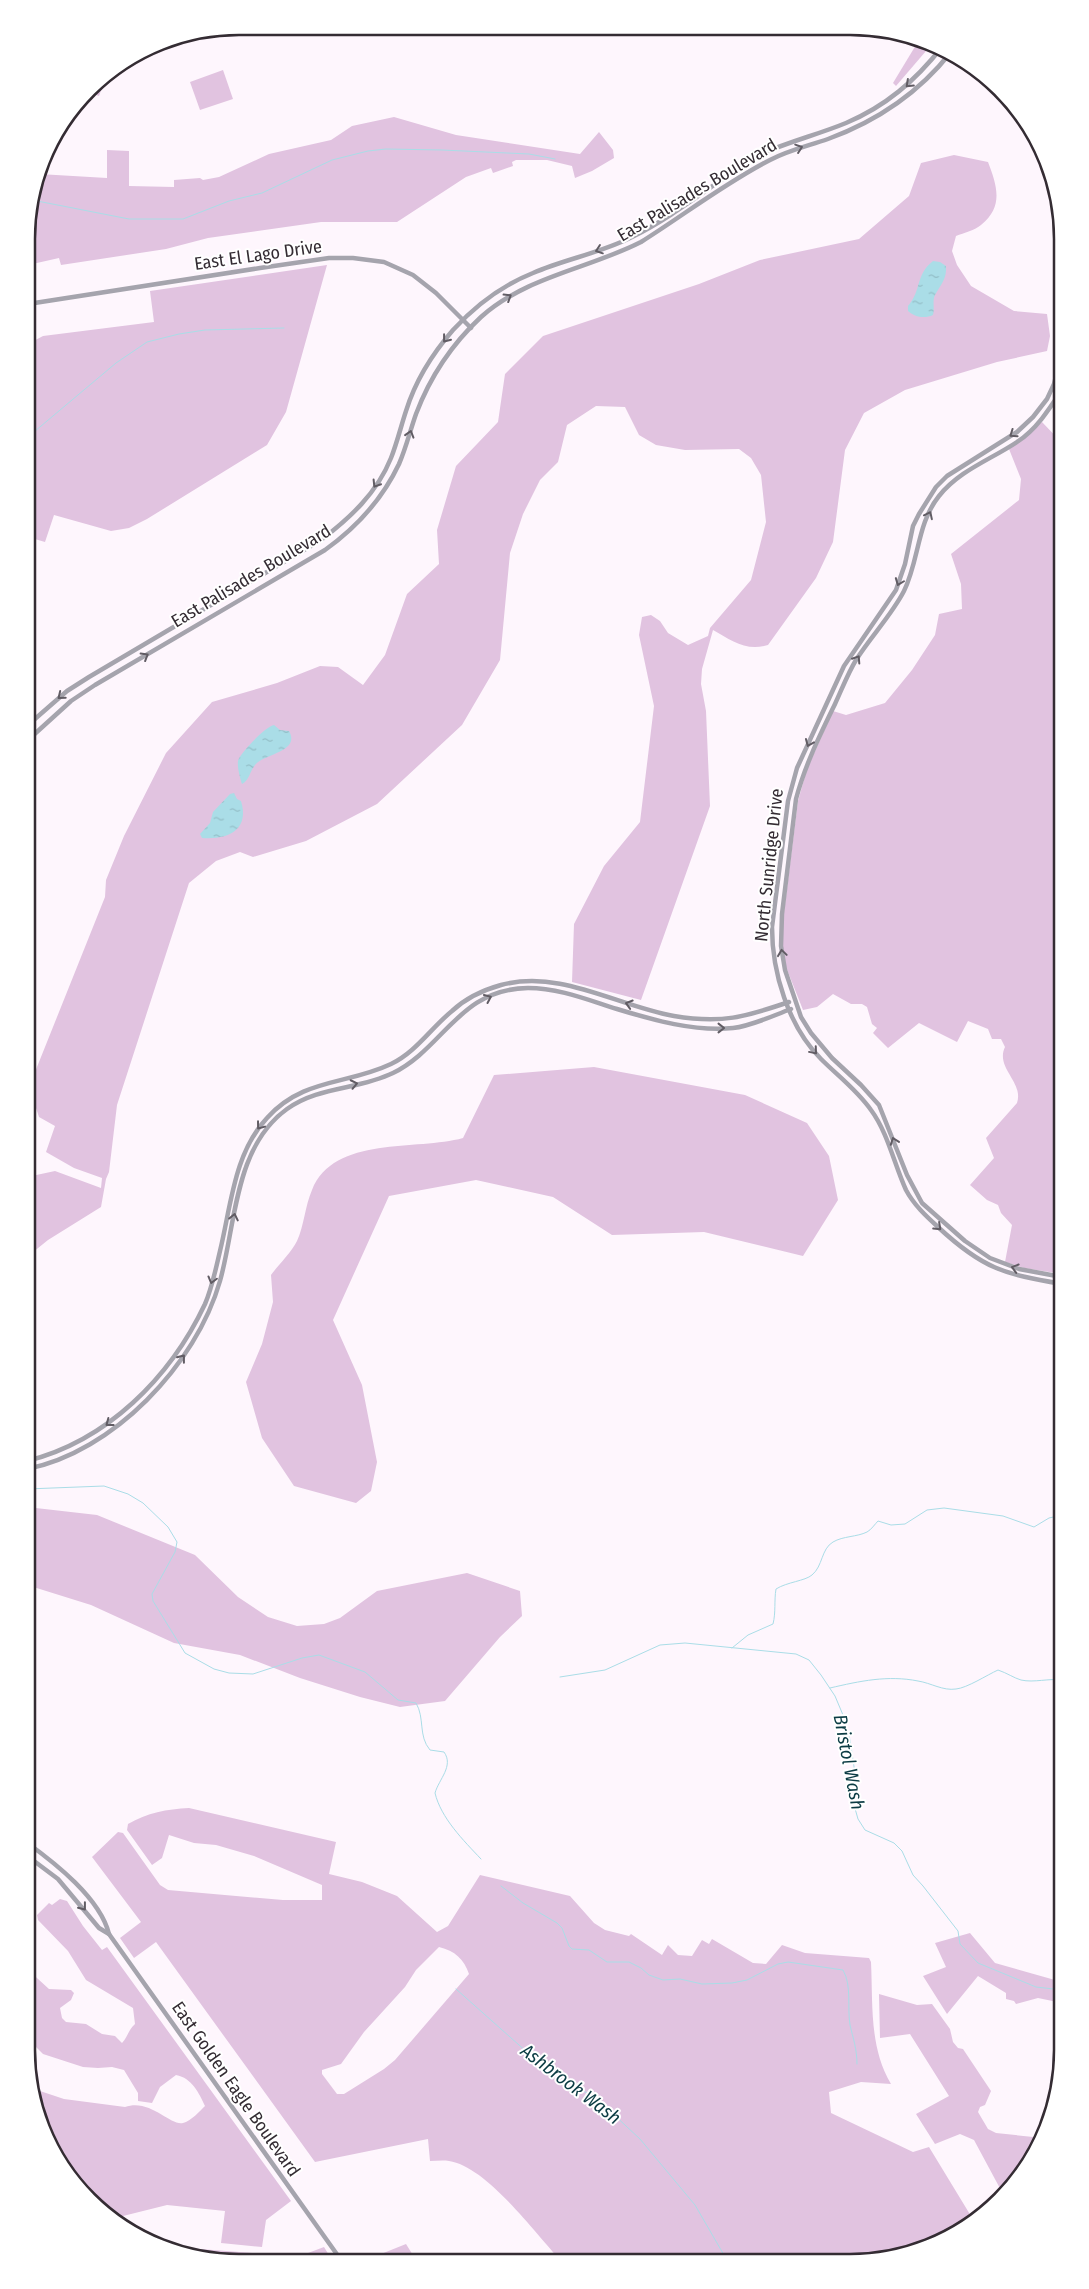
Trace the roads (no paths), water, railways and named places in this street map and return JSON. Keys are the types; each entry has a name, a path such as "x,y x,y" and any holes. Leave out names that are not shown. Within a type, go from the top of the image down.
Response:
{"street":[{"name":"East Palisades Boulevard","path":"35,719 67,691 89,676 321,540 350,517 374,488 391,459 406,409 422,375 440,346 463,320 485,301 525,277 613,246 643,232 759,155 845,123 881,105 905,88 936,54"},
{"name":"East Palisades Boulevard","path":"35,734 71,701 95,685 325,550 354,527 369,511 399,465 416,414 446,356 471,328 494,307 514,293 551,276 633,246 773,158 852,130 884,114 926,81 945,59"},
{"name":"East El Lago Drive","path":"35,303 329,258 353,258 384,262 413,275 436,293 471,328"},
{"name":"North Sunridge Drive","path":"1054,384 1048,399 1017,432 952,471 928,498 913,526 905,564 896,590 844,666 797,768 788,801 772,927 776,973 790,1009 809,1046 872,1111 906,1190 923,1213 961,1249 988,1266 1022,1277 1054,1283"},
{"name":"North Sunridge Drive","path":"1054,402 1045,415 1018,442 959,476 938,497 924,525 904,591 892,612 852,666 807,764 796,798 780,933 783,961 796,1007 811,1034 879,1105 907,1175 922,1203 965,1241 990,1258 1019,1269 1054,1276"},
{"path":"35,1458 79,1442 111,1422 146,1391 166,1367 190,1332 205,1303 242,1160 256,1132 266,1118 289,1098 321,1084 379,1070 396,1062 416,1048 465,1000 487,990 510,983 553,982 651,1011 705,1019 741,1018 795,1000"},
{"path":"35,1466 77,1452 115,1428 150,1395 189,1349 205,1322 218,1287 243,1178 252,1152 272,1121 300,1101 328,1090 394,1073 422,1052 460,1014 476,1004 510,989 551,989 657,1020 708,1028 744,1026 796,1007"},
{"name":"East Golden Eagle Boulevard","path":"35,1849 59,1866 79,1887 106,1924 108,1934"},
{"name":"East Golden Eagle Boulevard","path":"35,1862 58,1879 99,1928 108,1934 336,2254"}],"water":[{"path":"933,261 940,262 946,266 945,278 934,297 933,315 927,317 916,316 908,311 908,306 915,294 923,272"},
{"path":"274,725 280,730 289,731 290,744 280,752 259,761 242,784 238,766 240,757 259,735"},
{"path":"234,793 237,799 241,801 243,811 239,826 228,835 202,838 200,834 210,823 213,812 230,794"}],"waterway":[{"path":"39,201 129,219 183,219 229,201 262,193 332,160 368,151 386,149 442,150 529,154 555,159"},
{"path":"35,431 116,363 147,342 205,330 284,328"},
{"path":"35,1489 104,1486 128,1494 143,1503 168,1527 177,1542 175,1552 152,1594 153,1601 185,1653 214,1669 229,1673 253,1674 302,1658 319,1655 365,1672 398,1700 416,1703 419,1709 426,1745 430,1750 444,1752 447,1757 447,1767 435,1793 438,1802 447,1820 481,1859"},
{"path":"732,1648 748,1635 773,1624 776,1589 812,1575 816,1571 829,1545 837,1540 867,1532 878,1521 891,1525 905,1524 927,1510 944,1508 1003,1516 1034,1527 1054,1517"},
{"name":"Bristol Wash","path":"560,1677 605,1670 660,1645 685,1643 796,1654 809,1660 835,1696 843,1715 850,1740 856,1780 852,1793 854,1805 858,1819 865,1830 894,1843 902,1851 913,1875 958,1931 960,1944 978,1963 1036,1987 1054,1989"},
{"path":"830,1688 863,1681 907,1679 946,1689 956,1689 971,1684 998,1670 1026,1681 1054,1680"},
{"path":"501,1886 523,1903 557,1923 562,1928 572,1949 589,1950 607,1962 629,1962 641,1968 649,1975 663,1980 680,1979 702,1984 732,1983 747,1980 778,1964 788,1962 843,1970 848,1989 849,2018 856,2048 857,2064"},
{"name":"Ashbrook Wash","path":"456,1989 546,2069 597,2099 640,2139 695,2205 723,2254"}]}
